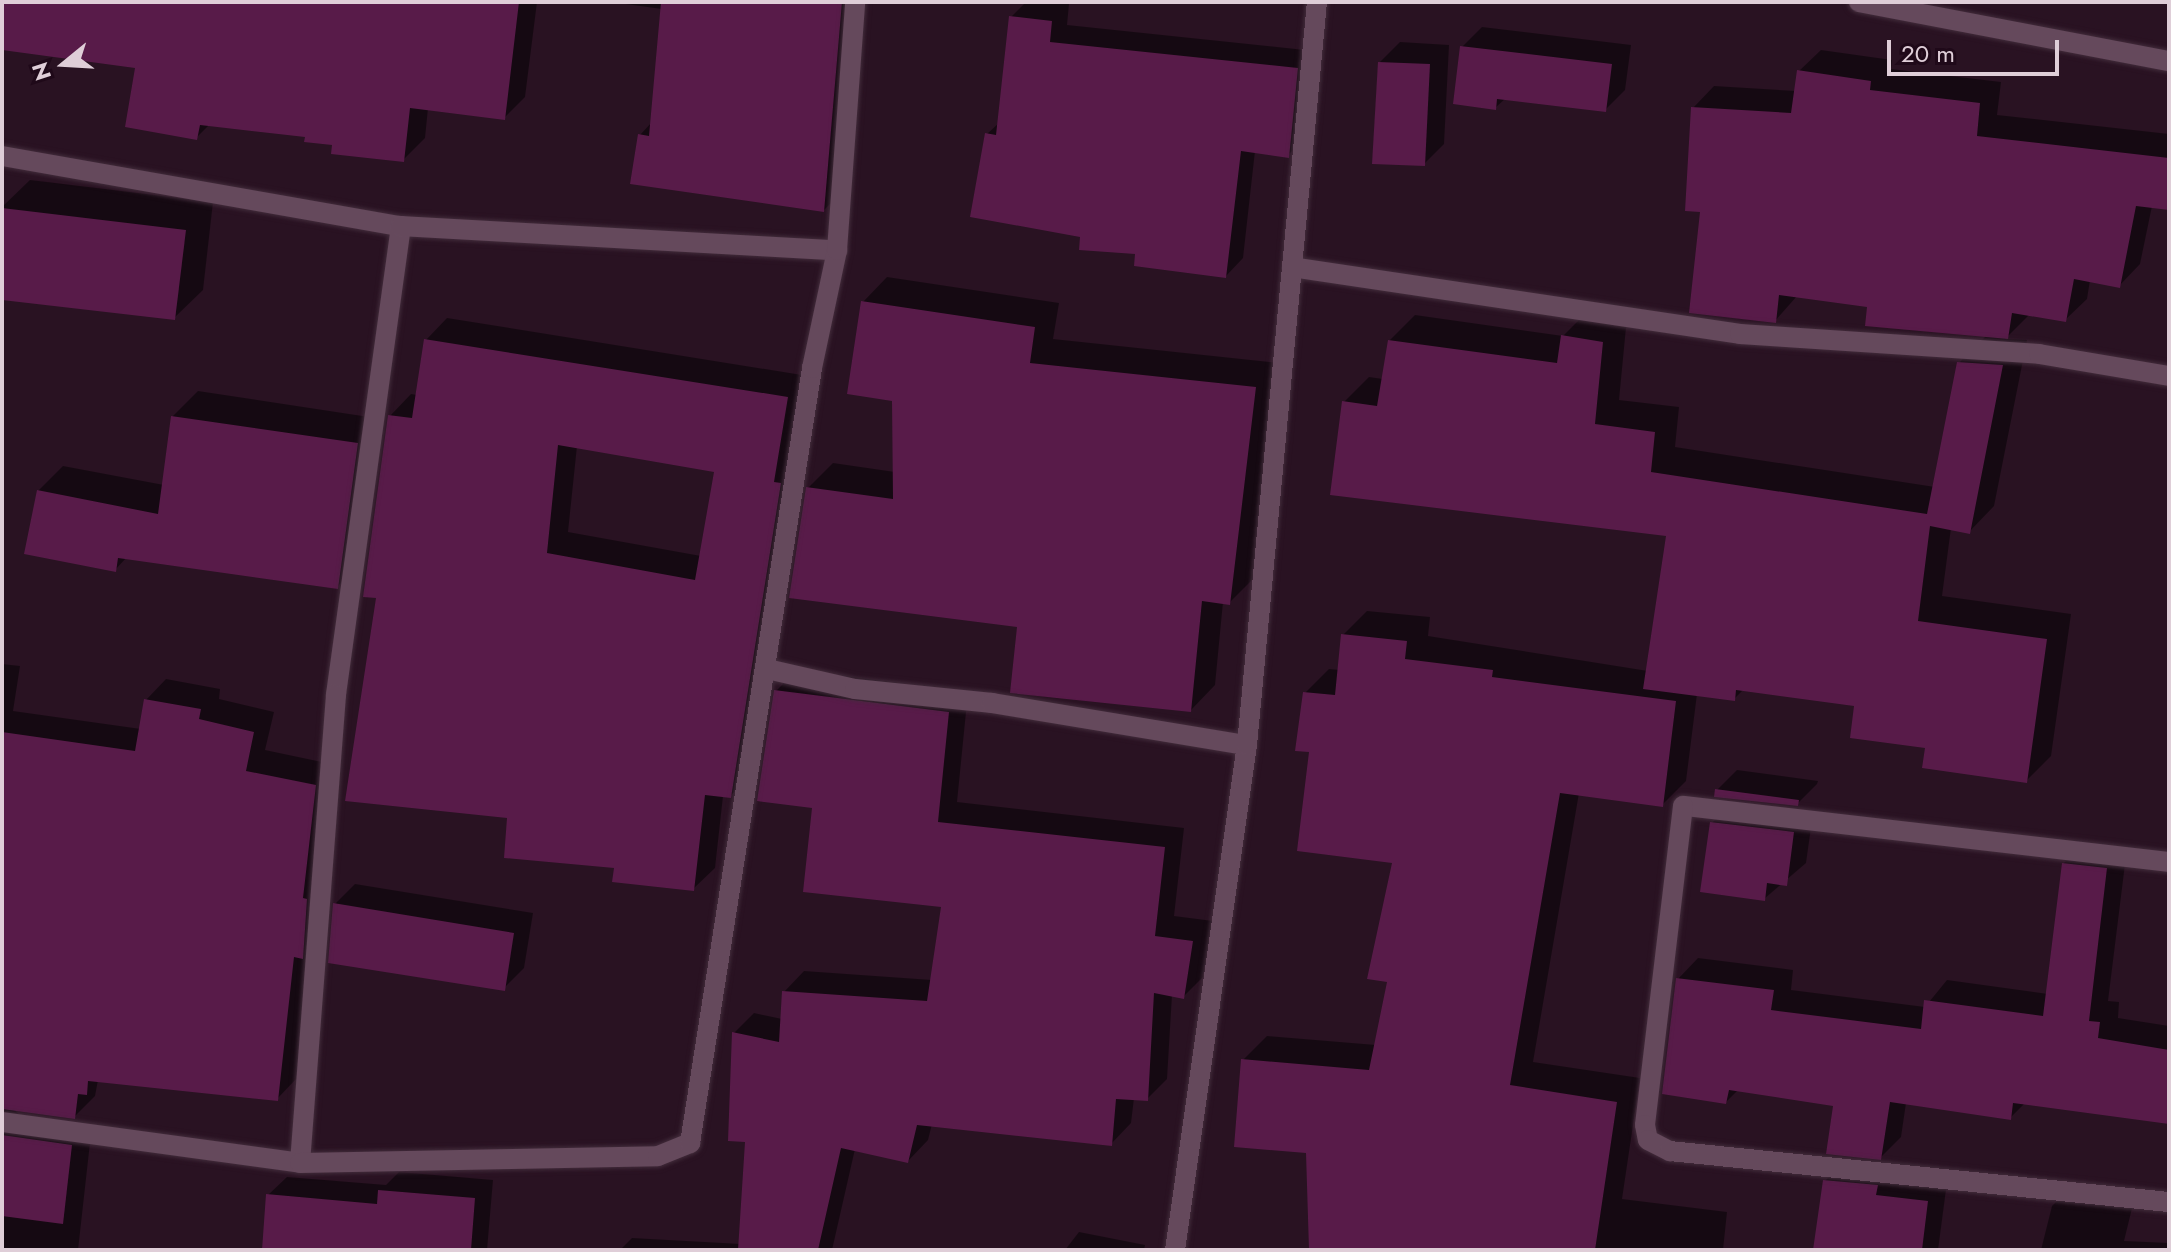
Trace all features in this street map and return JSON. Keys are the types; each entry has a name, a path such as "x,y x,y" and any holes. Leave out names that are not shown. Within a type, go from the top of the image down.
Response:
{"street":[{"path":"2,1122 300,1163 658,1156 690,1143 812,368 837,250 855,2"},
{"path":"1175,1250 1247,745 1317,2"},
{"path":"1859,2 2169,61"},
{"path":"2,156 401,226 837,250"},
{"path":"300,1163 336,695 401,226"},
{"path":"1292,267 1740,334 2039,354 2169,376"},
{"path":"767,669 855,689 992,703 1247,745"},
{"path":"2169,862 1683,806 1645,1125 1655,1147 1670,1151 2169,1202"}],"building":[{"path":"2,2 519,2 505,120 410,108 404,162 331,154 332,145 304,142 305,137 200,125 197,140 125,127 135,68 2,50"},
{"path":"661,2 842,2 824,212 630,184 638,134 649,136"},
{"path":"1009,16 1052,21 1050,42 1298,68 1289,158 1241,151 1226,278 1134,266 1135,254 1079,250 1080,237 970,217 985,133 996,135"},
{"path":"1460,46 1612,64 1606,112 1497,99 1496,110 1453,104"},
{"path":"1378,62 1430,64 1425,166 1372,164"},
{"path":"1797,70 1871,81 1870,90 1980,103 1977,136 2169,158 2169,210 2136,206 2120,288 2074,279 2066,322 2012,313 2008,339 1865,326 1867,307 1779,295 1776,323 1689,313 1700,212 1685,211 1691,107 1791,113"},
{"path":"2,208 186,230 175,320 2,300"},
{"path":"861,301 1035,327 1030,363 1256,387 1230,605 1202,601 1191,712 1010,693 1017,627 789,598 806,487 893,499 892,401 847,394"},
{"path":"1561,335 1603,342 1595,424 1655,432 1651,472 1927,514 1957,362 2003,365 1970,534 1930,526 1918,621 2047,639 2027,783 1922,768 1925,748 1850,738 1854,706 1736,690 1735,701 1643,689 1666,536 1330,495 1342,401 1377,406 1388,340 1557,363"},
{"path":"424,339 788,397 774,482 781,483 731,798 705,795 694,891 612,882 614,868 504,858 507,818 345,801 376,598 363,597 388,415 412,418","holes":["558,445 714,472 695,580 547,553"]},
{"path":"171,416 358,443 338,589 118,558 116,572 24,554 37,490 158,514"},
{"path":"1341,634 1407,641 1405,659 1493,670 1492,677 1676,701 1663,807 1560,793 1510,1085 1617,1102 1595,1250 1309,1250 1306,1153 1234,1147 1241,1059 1369,1070 1387,982 1367,979 1392,863 1297,851 1309,752 1295,751 1303,692 1335,695"},
{"path":"774,690 949,712 938,822 1165,847 1155,936 1193,941 1184,999 1154,993 1148,1101 1116,1099 1112,1146 917,1125 908,1163 841,1148 818,1250 738,1250 745,1142 728,1141 732,1032 779,1042 782,991 927,1001 941,907 803,892 812,808 757,801"},
{"path":"144,699 201,709 199,719 254,732 246,771 316,785 303,898 307,899 303,959 294,957 278,1101 88,1081 87,1095 78,1094 75,1119 2,1109 2,732 135,751"},
{"path":"1715,789 1799,800 1798,806 1714,797"},
{"path":"1710,822 1794,832 1787,886 1767,883 1765,901 1700,892"},
{"path":"2062,863 2107,868 2089,1021 2100,1022 2098,1038 2169,1050 2169,1124 2013,1103 2011,1120 1890,1102 1881,1160 1826,1154 1833,1106 1729,1090 1726,1104 1662,1094 1676,978 1774,990 1771,1010 1921,1029 1924,1000 2043,1016"},
{"path":"333,903 514,933 505,991 328,963"},
{"path":"2,1135 72,1145 63,1224 2,1216"},
{"path":"1823,1180 1878,1185 1876,1195 1928,1201 1922,1250 1813,1250"},
{"path":"378,1190 475,1198 471,1250 262,1250 266,1194 377,1204"}]}
